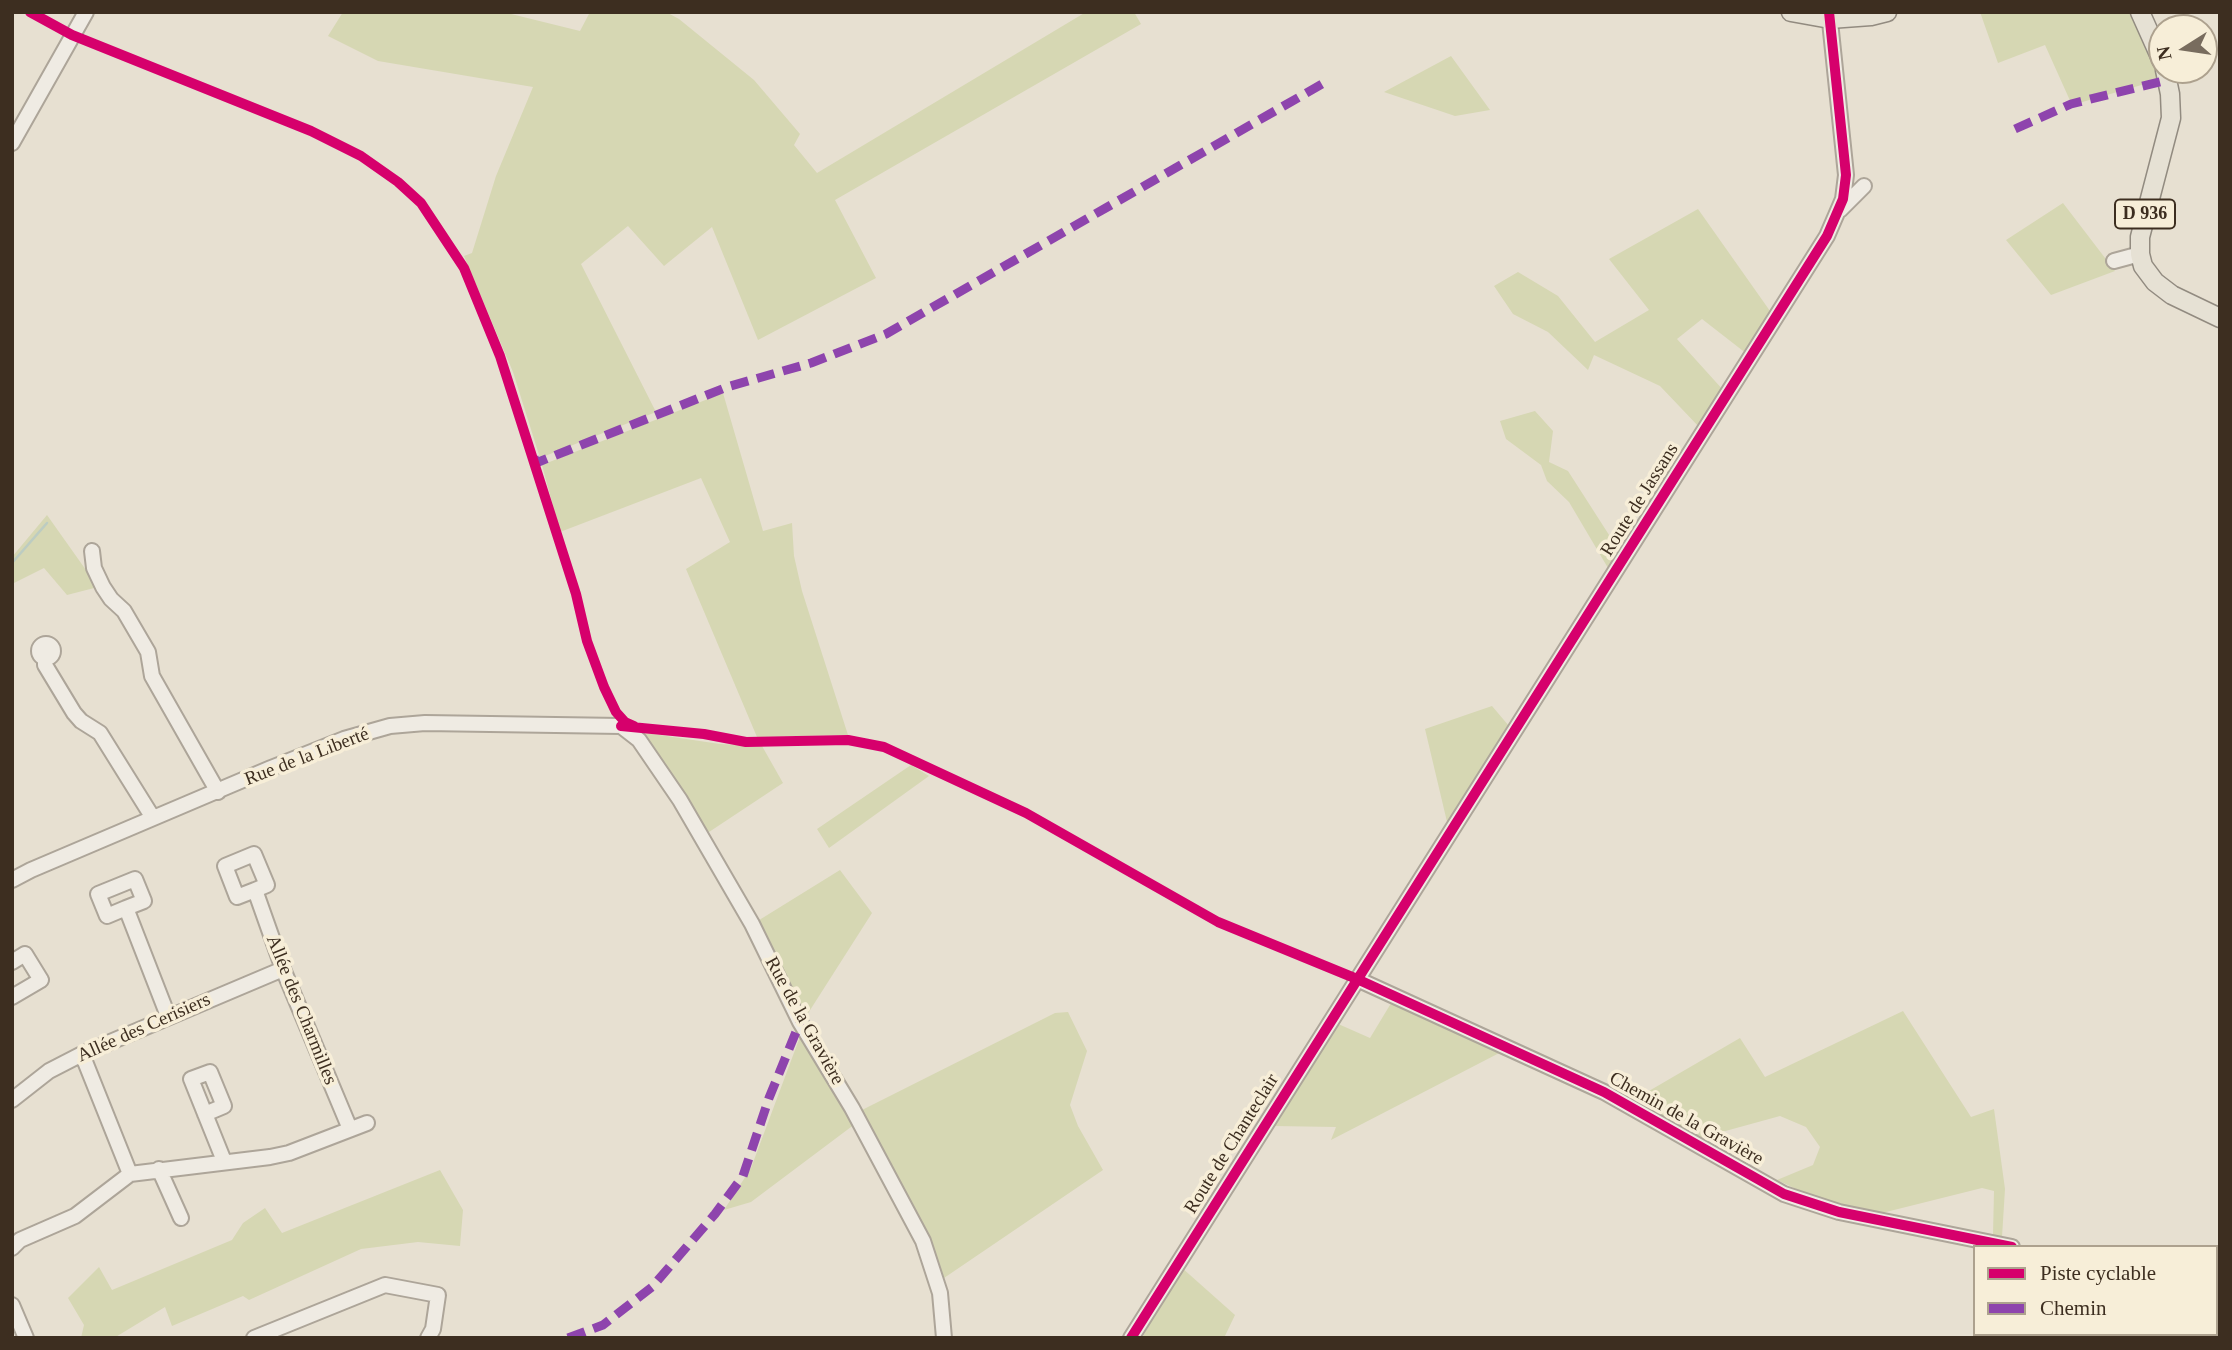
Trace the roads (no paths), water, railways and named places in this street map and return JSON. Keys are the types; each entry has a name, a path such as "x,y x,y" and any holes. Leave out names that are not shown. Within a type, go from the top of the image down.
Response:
{"main road":[{"path":"1791,12 1871,16 1887,12"},
{"path":"2140,12 2148,30"},
{"name":"D 936","path":"2168,84 2171,118 2140,237 2140,254 2143,266 2155,282 2172,295 2220,318"}],"street":[{"path":"12,142 86,12"},
{"name":"Route de Jassans","path":"1361,975 1820,248 1843,199 1846,175 1830,15"},
{"path":"1837,213 1864,186"},
{"path":"2114,261 2140,254"},
{"path":"92,551 94,568 103,587 124,611 148,652 152,676 218,792"},
{"path":"45,658 45,665 74,713 100,733 153,818"},
{"name":"Rue de la Liberté","path":"12,880 344,739 390,726 425,723 621,726"},
{"name":"Rue de la Gravière","path":"621,726 639,740 680,800 752,924 800,1022 852,1108 904,1204 923,1241 935,1273 940,1293 944,1338"},
{"name":"Allée des Charmilles","path":"255,890 283,969 350,1129"},
{"path":"126,908 168,1016"},
{"path":"12,962 26,954 41,980 12,997"},
{"name":"Allée des Cerisiers","path":"12,1100 49,1071 82,1054 283,969"},
{"name":"Chemin de la Gravière","path":"1361,975 1604,1092 1784,1194 1839,1212 2002,1245"},
{"name":"Route de Chanteclair","path":"1131,1338 1361,975"},
{"path":"82,1054 130,1174"},
{"path":"205,1114 224,1161"},
{"path":"12,1248 20,1240 75,1216 130,1174 289,1153 367,1123"},
{"path":"159,1169 181,1218"},
{"path":"254,1338 385,1285 438,1295 433,1329 428,1338"},
{"path":"12,1305 26,1338"}],"waterway":[{"path":"12,563 47,523"}]}
